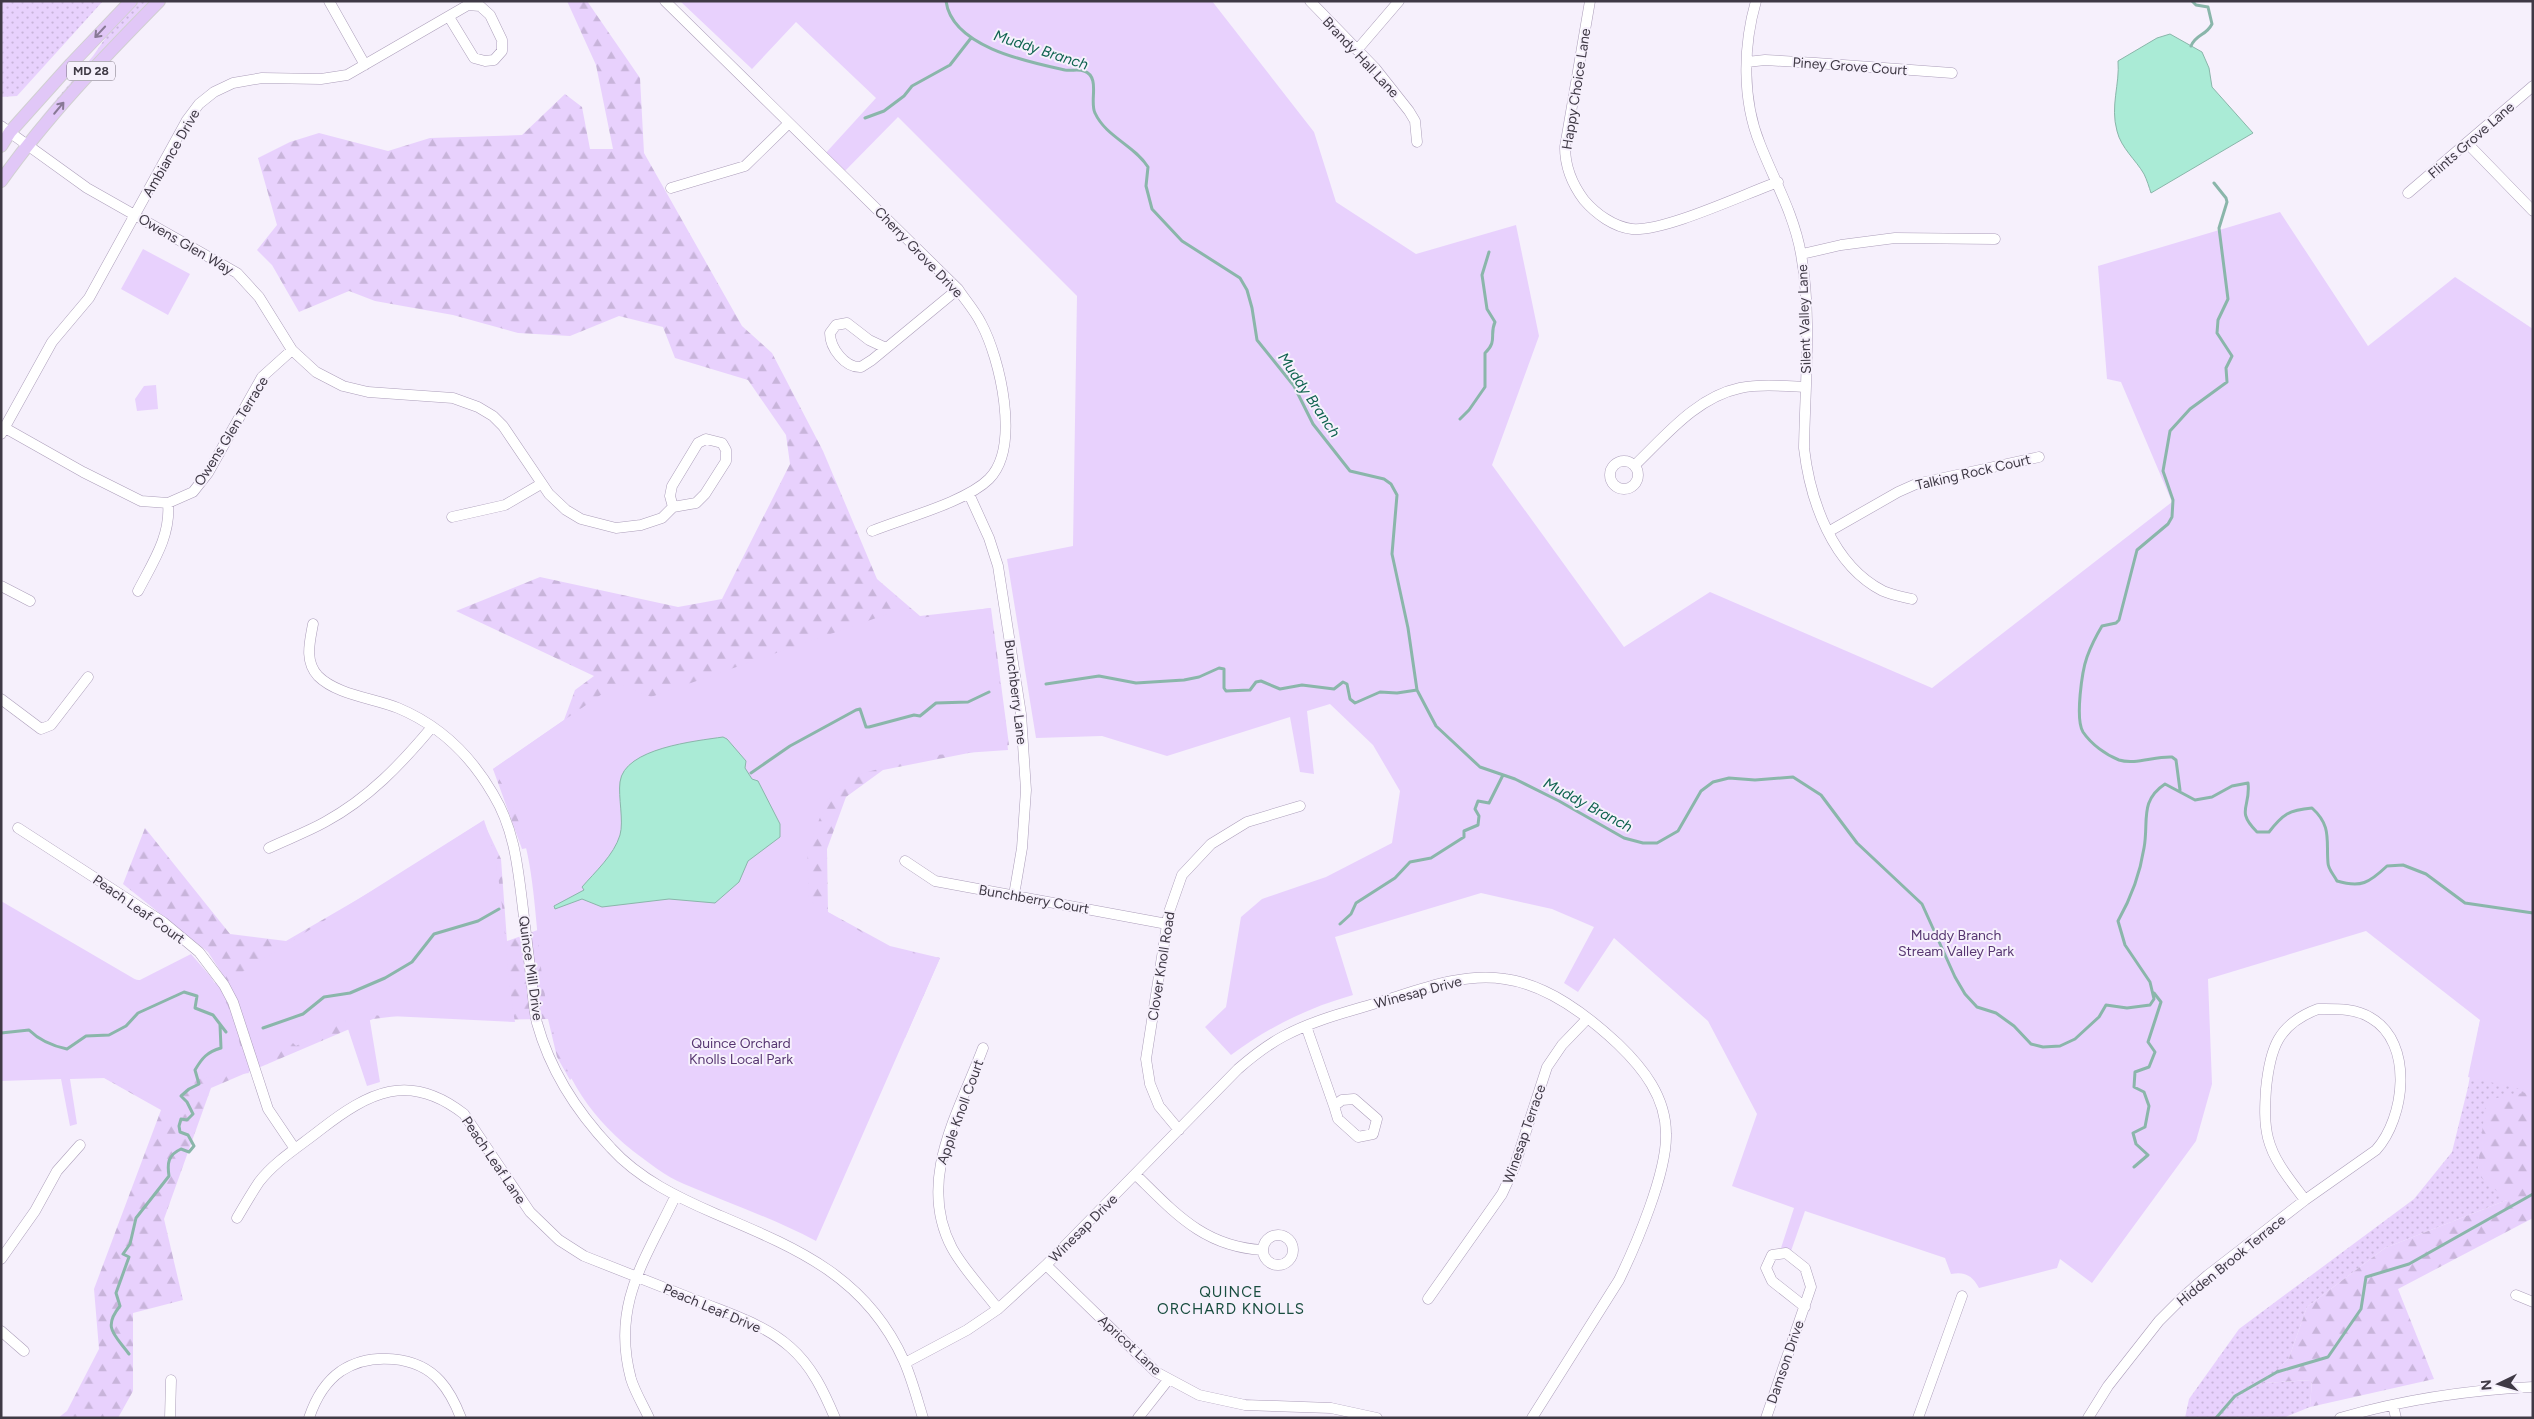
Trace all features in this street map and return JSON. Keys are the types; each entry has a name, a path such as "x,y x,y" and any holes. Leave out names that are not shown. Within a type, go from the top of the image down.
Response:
{"main road":[{"name":"MD 28","path":"1,146 6,129 130,1"},
{"name":"MD 28","path":"1,181 27,145 78,85 159,1"}],"street":[{"path":"329,1 365,65"},
{"name":"Cherry Grove Drive","path":"665,1 958,289 981,323 994,355 1006,416 1004,446 998,468 989,479 969,494 872,530"},
{"name":"Brandy Hall Lane","path":"1310,1 1357,50 1409,111 1415,121 1417,142"},
{"path":"1357,50 1399,1"},
{"name":"Happy Choice Lane","path":"1590,1 1565,147 1565,162 1575,188 1593,210 1605,219 1632,229 1658,226 1778,182"},
{"name":"Silent Valley Lane","path":"1756,1 1749,34 1747,62 1747,79 1752,117 1760,143 1778,182 1802,254 1806,298 1804,448 1807,472 1816,506 1836,546 1860,575 1883,591 1912,599"},
{"name":"Ambiance Drive","path":"3,431 30,378 52,342 89,298 187,120 199,104 214,92 233,83 262,78 321,79 342,76 365,65 468,5 480,6 490,15 502,40 502,51 494,60 485,61 474,58 448,17"},
{"name":"Piney Grove Court","path":"1747,62 1807,63 1930,71 1950,75 1952,73"},
{"name":"Flints Grove Lane","path":"2408,193 2468,144 2533,86"},
{"path":"671,188 745,166 789,123"},
{"name":"Owens Glen Way","path":"6,129 87,188 237,272 260,297 292,350 316,372 343,386 368,392 453,398 478,407 493,416 503,426 540,484 566,510 597,524 616,528 641,524 662,518 673,507 696,503 705,494 726,461 726,450 722,442 706,439 698,443 672,486 670,496 673,507"},
{"path":"2468,144 2533,211"},
{"path":"1802,254 1841,245 1895,238 1995,239"},
{"path":"886,348 869,340 847,323 836,325 830,333 832,344 850,366 861,367 867,364 958,289"},
{"name":"Owens Glen Terrace","path":"3,431 141,501 168,503 194,492 208,474 262,377 292,350"},
{"path":"1636,464 1687,415 1702,404 1728,391 1758,386 1805,388"},
{"name":"Talking Rock Court","path":"1828,532 1898,492 1916,484 2039,457"},
{"path":"452,516 505,505 540,484"},
{"name":"Bunchberry Lane","path":"969,494 989,538 998,566 1021,714 1026,790 1022,848 1014,895"},
{"path":"138,591 164,541 170,519 168,503"},
{"path":"1,586 30,602"},
{"name":"Quince Mill Drive","path":"312,624 308,655 316,674 333,686 399,708 432,727 455,744 479,770 503,810 516,853 536,1020 548,1056 568,1095 611,1149 630,1166 676,1197 778,1240 810,1256 834,1272 876,1315 892,1338 905,1363 923,1418"},
{"path":"1,699 41,729 51,725 88,677"},
{"path":"269,848 326,822 370,792 399,766 432,727"},
{"name":"Clover Knoll Road","path":"1179,1130 1159,1106 1150,1084 1146,1059 1168,924 1168,912 1182,875 1211,844 1247,822 1300,806"},
{"name":"Peach Leaf Court","path":"18,828 163,922 200,952 224,985 233,1002 268,1109 295,1149"},
{"name":"Bunchberry Court","path":"905,861 935,881 1168,924"},
{"name":"Winesap Drive","path":"905,1363 961,1334 998,1309 1046,1265 1253,1056 1267,1046 1306,1026 1438,984 1504,978 1531,985 1562,1001 1612,1038 1646,1074 1661,1104 1666,1134 1662,1166 1630,1258 1619,1280 1532,1418"},
{"name":"Hidden Brook Terrace","path":"2088,1418 2108,1386 2159,1321 2183,1297 2208,1275 2305,1200 2376,1150 2384,1141 2399,1094 2402,1071 2397,1049 2382,1026 2371,1017 2347,1009 2318,1009 2292,1022 2274,1046 2269,1060 2264,1107 2268,1139 2284,1173 2305,1200"},
{"name":"Winesap Terrace","path":"1428,1299 1502,1194 1514,1168 1547,1067 1562,1045 1587,1019"},
{"path":"1306,1026 1334,1106"},
{"name":"Apple Knoll Court","path":"983,1048 946,1142 937,1180 938,1199 940,1215 952,1247 998,1309"},
{"name":"Peach Leaf Lane","path":"237,1218 260,1182 295,1149 350,1107 379,1093 407,1090 449,1102 464,1114 515,1193 543,1226 584,1256 636,1277"},
{"path":"1,1259 35,1211 57,1170 80,1144"},
{"path":"1136,1175 1194,1229 1236,1247 1263,1250"},
{"path":"649,1418 632,1381 625,1348 625,1324 629,1294 676,1197"},
{"name":"Damson Drive","path":"1766,1418 1805,1307 1810,1287 1805,1268 1786,1253 1772,1255 1766,1268 1772,1282 1805,1307"},
{"name":"Apricot Lane","path":"1046,1265 1156,1372 1199,1395 1228,1403 1314,1406 1377,1418"},
{"name":"Peach Leaf Drive","path":"636,1277 749,1321 776,1336 792,1348 812,1372 823,1390 835,1418"},
{"path":"2516,1295 2533,1302"},
{"path":"1918,1418 1962,1296"},
{"path":"1,1331 24,1351"},
{"path":"309,1418 325,1386 341,1371 363,1362 385,1358 408,1362 425,1369 440,1381 453,1399 461,1418"},
{"path":"170,1418 171,1380"},
{"path":"1138,1418 1168,1380"},
{"path":"2340,1418 2393,1405 2470,1392 2533,1387"},
{"path":"2393,1405 2396,1418"}],"green space":[{"path":"1,1 103,1 17,96 1,97"},
{"path":"139,1 151,1 39,120 93,56 113,27"},
{"path":"567,1 587,1 640,78 644,153 742,326 772,353 823,451 877,579 920,616 991,608 1009,745 883,770 846,797 827,849 828,912 890,946 940,958 905,1038 602,1052 570,1080 557,1057 548,1019 483,1020 431,1012 373,1019 211,1088 164,1219 183,1300 133,1313 133,1391 118,1418 58,1418 67,1411 99,1349 94,1289 161,1110 104,1078 1,912 116,977 154,982 228,983 208,952 123,884 145,828 230,934 286,941 379,887 483,821 501,859 507,941 579,915 594,836 522,849 493,769 564,720 575,690 594,676 456,611 540,577 678,607 722,599 790,464 786,435 748,380 675,358 663,327 619,316 570,336 518,333 453,315 375,301 349,291 299,312 272,265 257,250 277,225 258,158 290,142 319,133 388,151 430,138 522,135 565,94 582,107 590,149 613,149 596,65"},
{"name":"Muddy Branch Stream Valley Park","path":"680,1 1212,1 1314,132 1336,202 1416,254 1516,225 1539,336 1492,465 1624,647 1710,592 1932,688 2172,502 2121,382 2107,379 2098,266 2280,212 2368,346 2455,277 2533,329 2533,1092 2468,1077 2480,1020 2366,931 2208,979 2212,1084 2196,1141 2092,1283 2060,1259 2057,1268 1979,1288 1968,1275 1960,1273 1951,1274 1945,1258 1805,1211 1791,1251 1781,1248 1794,1208 1732,1186 1757,1114 1708,1021 1614,938 1578,992 1564,983 1594,927 1552,909 1481,893 1335,937 1353,995 1289,1019 1231,1055 1205,1027 1226,1007 1241,917 1262,899 1326,877 1392,843 1400,791 1373,745 1330,704 1307,711 1314,774 1300,772 1290,717 1167,756 1102,736 1036,738 1007,559 1073,546 1077,296 898,117 842,174 823,156 876,98 796,22 752,69"},
{"path":"143,249 190,274 168,315 121,289"},
{"path":"156,385 158,409 137,411 135,399 144,386"},
{"name":"Quince Orchard Knolls Local Park","path":"990,608 1008,750 935,755 863,773 828,799 807,848 809,901 890,949 940,958 816,1241 670,1177 633,1151 608,1129 588,1105 573,1081 561,1056 552,1029 541,970 534,893 527,850 514,810 505,789 493,769 618,683 651,697 896,611 920,618"},
{"path":"484,820 497,870 501,895 515,1022 369,1015 380,1082 367,1086 345,1020 296,1046 293,1043 259,1065 243,1012 228,981"},
{"path":"1,901 138,981 191,954 211,977 228,1006 249,1073 189,1080 176,1117 105,1078 70,1079 77,1124 70,1126 61,1079 1,1081"},
{"path":"2482,1010 2533,1091 2507,1200 2385,1248 2307,1307 2289,1358 2264,1383 2312,1380 2310,1407 2283,1418 2185,1418 2189,1399 2239,1329 2414,1199 2452,1152 2468,1087"},
{"path":"2533,1091 2533,1218 2398,1289 2434,1379 2310,1407 2312,1380 2263,1383 2289,1358 2307,1307 2385,1248 2507,1200 2477,1174 2486,1100"}],"shaded area":[{"path":"2170,34 2202,52 2209,68 2212,87 2253,133 2151,193 2144,174 2125,148 2117,131 2114,113 2118,61 2157,38"},
{"path":"723,737 727,739 746,761 745,768 752,779 758,781 780,824 780,837 748,861 739,882 715,903 669,899 602,907 582,899 555,909 554,906 584,890 582,887 604,863 617,842 621,829 620,782 624,770 634,761 663,748"}],"waterway":[{"name":"Muddy Branch","path":"946,1 951,17 962,30 994,50 1032,62 1065,70 1082,70 1089,74 1093,84 1095,113 1100,121 1113,135 1142,159 1148,167 1146,186 1152,209 1182,241 1240,278 1247,290 1252,308 1257,340 1294,386 1313,424 1350,471 1384,479 1391,484 1397,495 1392,554 1408,628 1417,690 1436,726 1480,767 1515,779 1559,801 1624,838 1643,843 1657,843 1678,831 1701,791 1713,782 1729,778 1755,780 1793,777 1821,795 1857,843 1922,904 1955,977 1965,994 1977,1007 1996,1013 2014,1026 2031,1044 2043,1047 2060,1046 2075,1039 2099,1017 2106,1005 2127,1008 2150,1005 2154,999 2150,982 2125,945 2118,921 2131,895 2140,867 2148,805 2151,798 2165,784 2195,800 2212,797 2232,786 2248,783 2245,813 2250,825 2257,832 2269,832 2287,814 2312,808 2323,821 2327,834 2328,865 2337,881 2359,884 2370,880 2387,866 2403,865 2426,874 2465,903 2533,913"},
{"path":"2191,46 2212,24 2208,7 2196,5 2192,1"},
{"path":"865,118 884,111 904,96 912,86 950,65 971,38"},
{"path":"2180,790 2176,760 2172,757 2165,757 2125,761 2109,755 2094,745 2083,732 2079,706 2081,683 2087,657 2102,626 2116,623 2119,620 2137,550 2168,524 2172,517 2173,500 2163,471 2170,431 2190,409 2227,382 2226,368 2232,356 2217,333 2218,320 2228,299 2219,228 2227,202 2214,183"},
{"path":"1460,419 1469,410 1485,387 1485,353 1491,345 1495,322 1487,309 1482,275 1489,252"},
{"path":"1046,684 1099,676 1136,683 1184,680 1199,677 1219,668 1224,669 1224,688 1226,691 1250,690 1256,682 1261,681 1280,689 1302,685 1334,689 1343,682 1347,684 1350,699 1355,703 1380,692 1397,693 1417,690"},
{"path":"751,773 790,746 856,710 860,709 866,727 869,727 914,715 920,716 936,703 968,702 989,692"},
{"path":"1340,924 1351,914 1356,903 1395,878 1410,862 1431,858 1464,837 1464,831 1478,825 1479,816 1475,809 1478,801 1489,803 1503,775"},
{"path":"263,1028 303,1014 324,997 350,993 385,978 412,962 434,934 478,921 499,909"},
{"path":"1,1033 29,1030 46,1042 67,1049 86,1036 109,1035 126,1026 138,1013 184,992 197,996 195,1008 213,1015 226,1032"},
{"path":"2134,1167 2148,1155 2136,1144 2133,1133 2145,1127 2149,1106 2144,1092 2134,1087 2135,1072 2149,1067 2155,1052 2148,1042 2161,1002 2154,993"},
{"path":"129,1354 115,1336 111,1326 112,1320 120,1306 116,1293 129,1257 123,1254 130,1244 136,1218 169,1176 169,1160 177,1151 181,1149 189,1152 194,1146 188,1135 180,1132 181,1119 187,1120 193,1114 187,1102 181,1096 199,1084 195,1070 203,1059 212,1051 221,1048 220,1025"},
{"path":"2216,1418 2235,1396 2277,1372 2328,1357 2361,1309 2366,1277 2409,1264 2533,1194"}],"district":[{"name":"QUINCE ORCHARD KNOLLS","path":"1231,1300"}]}
